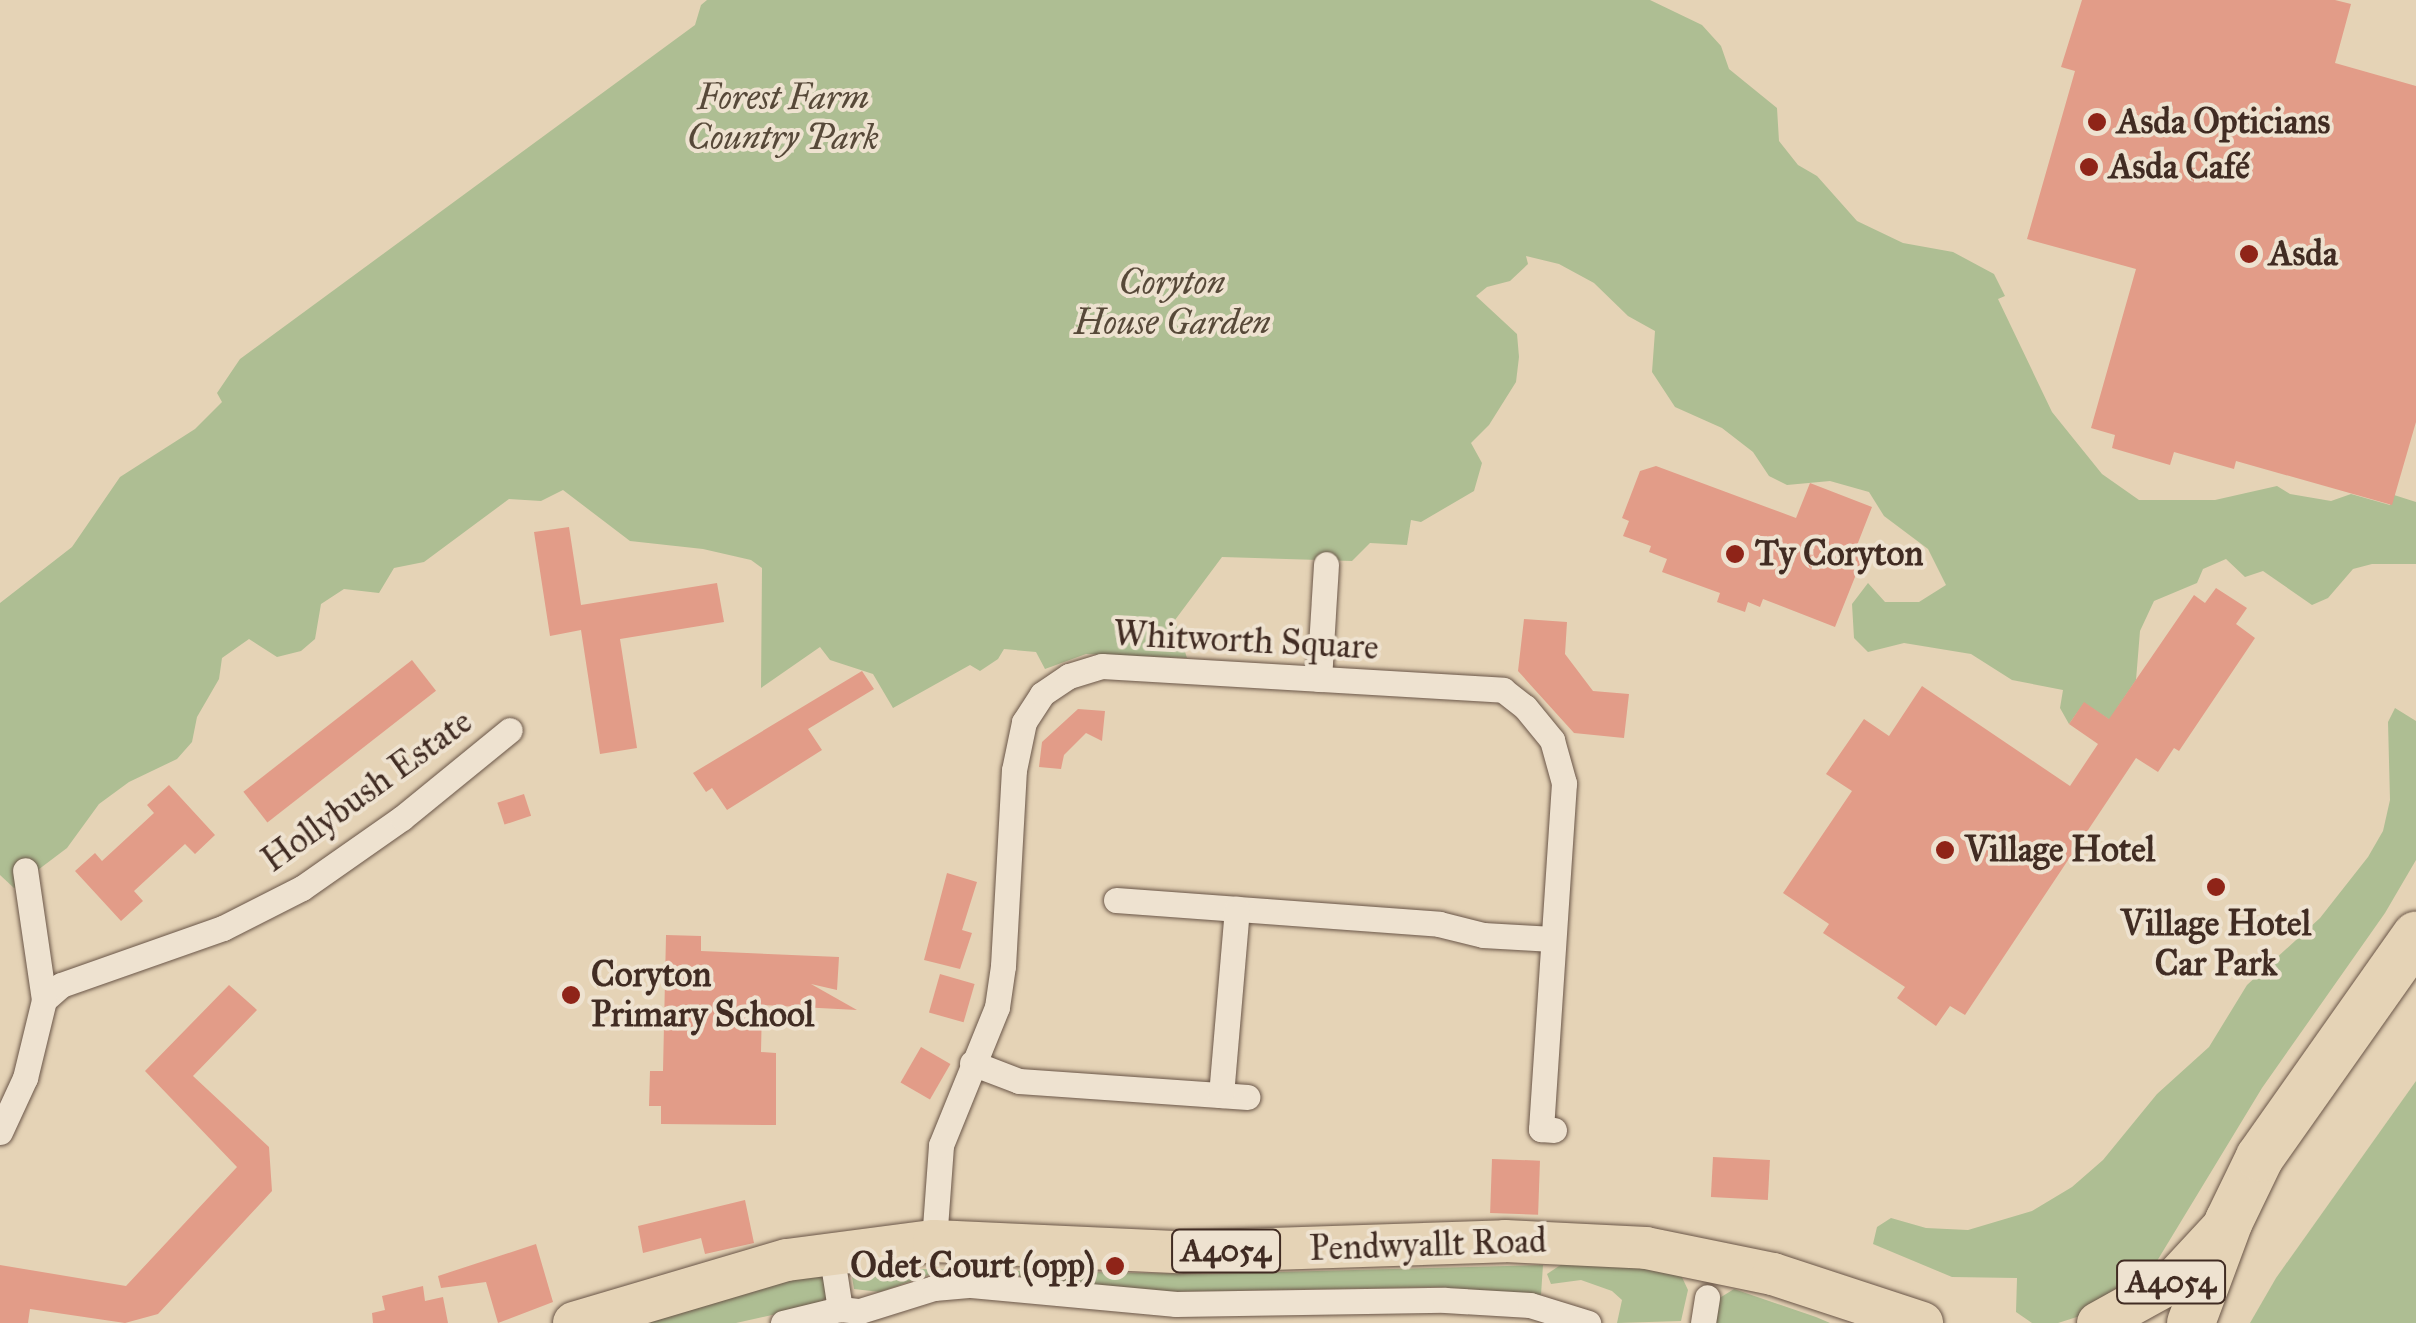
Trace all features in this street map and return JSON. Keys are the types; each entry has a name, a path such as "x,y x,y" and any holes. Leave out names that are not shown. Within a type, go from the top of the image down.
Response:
{"highway":[{"path":"2191,1323 2229,1221 2260,1157 2288,1112 2416,936"}],"main road":[{"name":"A4054","path":"2098,1323 2172,1282 2229,1221"},
{"name":"Pendwyallt Road","path":"574,1323 750,1269 831,1251 934,1241 1180,1252 1505,1241 1632,1246 1774,1274 1922,1323"}],"street":[{"path":"1319,679 1326,564"},
{"name":"Whitworth Square","path":"934,1241 941,1145 997,1007 1004,966 1014,770 1024,722 1042,694 1069,676 1102,666 1502,690 1525,708 1552,740 1564,783 1541,1129 1554,1130"},
{"name":"Hollybush Estate","path":"44,1000 61,986 224,928 302,888 402,818 510,730"},
{"path":"0,1132 25,1078 44,1000 26,870"},
{"path":"1116,900 1439,924 1483,934 1553,938"},
{"path":"1221,1095 1237,909"},
{"path":"972,1063 1019,1081 1248,1097"},
{"path":"831,1251 840,1309"},
{"path":"783,1323 840,1309 860,1310 934,1288 971,1285 1176,1304 1445,1300 1530,1305 1588,1323"}],"green space":[{"path":"707,0 1650,0 1702,25 1721,46 1729,69 1777,108 1779,141 1798,165 1817,176 1857,221 1903,243 1953,252 1994,274 2005,296 1998,299 2052,412 2102,474 2139,500 2215,500 2277,486 2290,494 2331,501 2351,494 2390,505 2394,495 2416,502 2416,564 2372,564 2353,569 2328,598 2312,605 2263,571 2245,577 2226,559 2203,569 2197,583 2154,601 2140,631 2136,680 2117,708 2133,735 2084,703 2069,724 2060,708 2063,690 2012,680 1971,654 1904,643 1868,652 1854,638 1852,604 1868,583 1885,602 1919,602 1946,585 1928,549 1884,516 1869,492 1830,481 1787,485 1769,476 1753,452 1722,428 1675,407 1652,372 1655,331 1628,316 1594,283 1559,264 1526,256 1528,264 1510,281 1487,287 1476,296 1517,334 1519,357 1516,382 1489,425 1471,443 1482,463 1474,491 1421,522 1411,520 1407,545 1370,543 1352,561 1222,557 1175,620 1187,658 1086,654 1045,669 1036,652 1004,649 998,659 980,671 970,665 893,708 873,674 830,660 820,647 761,688 762,568 751,560 703,549 630,541 563,490 541,501 509,499 424,562 394,568 379,593 344,589 321,604 315,639 301,651 277,657 249,639 222,658 219,679 197,717 192,742 177,759 129,782 99,804 67,848 14,888 0,875 0,603 72,547 120,477 195,429 222,402 217,393 240,359 695,25 701,5"},
{"path":"2395,708 2416,721 2416,860 2385,913 2262,1088 2157,1261 2112,1298 2080,1316 2058,1323 2032,1323 2016,1312 2017,1278 1952,1277 1873,1244 1877,1227 1891,1218 1926,1228 1968,1230 2032,1211 2072,1187 2103,1160 2157,1094 2209,1047 2247,985 2320,918 2368,857 2383,831 2390,800 2388,722"},
{"path":"2416,1081 2416,1323 2250,1323 2276,1278"},
{"path":"1620,1255 1681,1275 1688,1290 1681,1321 1617,1323 1622,1300 1612,1291 1581,1280 1551,1284 1547,1274 1568,1260"},
{"path":"1543,1265 1541,1295 1436,1287 1157,1292 975,1271 931,1274 880,1292 854,1289 852,1277 920,1269 1203,1274"},
{"path":"825,1269 826,1299 812,1306 736,1323 651,1323 649,1316"},
{"path":"1734,1289 1830,1323 1710,1323 1718,1299"}],"building":[{"name":"Asda","path":"2082,0 2335,0 2351,4 2335,63 2416,86 2416,422 2392,505 2236,461 2234,469 2174,452 2170,465 2112,448 2115,435 2091,428 2136,269 2027,239 2075,71 2061,67"},
{"path":"1656,466 1796,518 1810,483 1872,507 1854,553 1863,557 1835,627 1763,599 1760,607 1748,602 1745,612 1717,602 1720,593 1662,572 1667,559 1649,552 1651,546 1623,536 1629,521 1622,518 1640,471"},
{"path":"569,527 581,605 717,583 724,622 620,639 637,748 600,754 581,630 550,636 534,532"},
{"name":"Village Hotel","path":"2216,588 2247,608 2236,624 2255,638 2179,751 2174,748 2158,772 2136,758 1965,1015 1950,1006 1936,1026 1897,998 1905,987 1823,933 1829,924 1783,893 1852,791 1826,774 1864,719 1889,736 1922,686 2070,786 2098,744 2069,724 2084,702 2109,719 2194,595 2205,603"},
{"path":"1524,619 1567,622 1565,654 1593,691 1629,694 1624,738 1574,733 1518,671"},
{"path":"412,660 436,691 267,822 243,792"},
{"path":"862,671 874,689 808,729 822,750 727,810 712,788 706,792 693,773"},
{"path":"1078,709 1105,711 1102,741 1086,733 1064,755 1061,769 1039,767 1042,742"},
{"path":"169,785 215,835 195,854 185,844 134,891 143,901 121,921 75,871 95,853 102,861 154,813 147,805"},
{"path":"524,794 531,816 504,825 497,803"},
{"path":"947,873 977,882 962,930 972,933 960,969 924,960"},
{"path":"666,935 701,936 701,951 839,957 837,990 811,984 857,1010 762,1005 761,1052 776,1053 776,1125 661,1124 661,1106 649,1106 650,1071 663,1071"},
{"path":"940,974 975,984 964,1022 929,1012"},
{"path":"229,985 257,1010 193,1076 269,1147 272,1191 158,1314 125,1323 30,1309 28,1323 0,1323 0,1265 126,1286 237,1167 145,1071"},
{"path":"921,1047 950,1064 930,1100 900,1083"},
{"path":"1713,1157 1770,1160 1768,1200 1711,1197"},
{"path":"1492,1159 1540,1161 1538,1215 1490,1213"},
{"path":"745,1200 754,1243 705,1254 701,1238 643,1253 638,1226"},
{"path":"536,1244 553,1302 498,1323 486,1282 441,1288 438,1276"},
{"path":"423,1286 425,1301 443,1297 448,1323 373,1323 372,1313 385,1310 382,1296"}],"place":[{"name":"Asda Opticians","path":"2097,122"},
{"name":"Asda Café","path":"2089,167"},
{"name":"Asda","path":"2249,254"},
{"name":"Ty Coryton","path":"1735,554"},
{"name":"Village Hotel","path":"1945,850"},
{"name":"Village Hotel Car Park","path":"2216,887"},
{"name":"Coryton Primary School","path":"571,995"},
{"name":"Odet Court (opp)","path":"1115,1266"}],"park label":[{"name":"Forest Farm Country Park","path":"783,118"},
{"name":"Coryton House Garden","path":"1172,303"}]}
